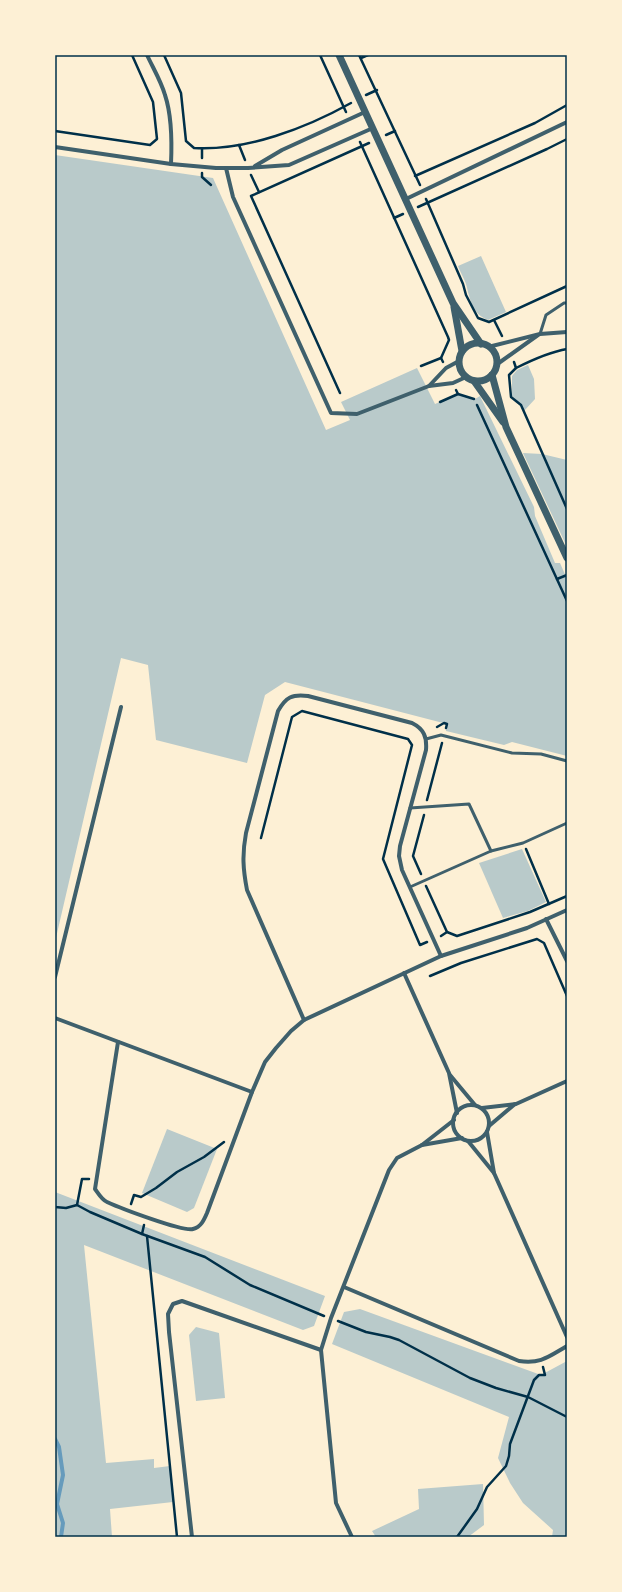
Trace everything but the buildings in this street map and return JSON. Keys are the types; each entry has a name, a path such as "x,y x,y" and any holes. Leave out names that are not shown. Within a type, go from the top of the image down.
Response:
{"street":[{"path":"147,55 165,95 169,113 172,143 171,164"},
{"path":"339,55 453,303 485,345 495,355 496,366"},
{"path":"254,166 282,150 365,112"},
{"path":"406,199 567,122"},
{"path":"55,147 171,164 226,168 289,165 373,128"},
{"path":"226,168 234,197 331,413 357,414 429,386 453,383 466,377"},
{"path":"453,303 462,351 459,367 466,377 474,381 506,427 567,558"},
{"path":"462,351 471,345 485,345 540,334 567,332"},
{"path":"474,381 484,380 492,375 496,366 540,334"},
{"path":"429,386 446,368 459,361"},
{"path":"492,375 506,427"},
{"path":"304,1020 247,890 243,868 243,853 246,833 278,711 283,702 290,698 299,695 308,696 412,723 419,726 424,733 426,739 426,750 400,846 399,856 402,870 441,956"},
{"path":"55,977 121,708"},
{"path":"118,1042 108,1110 95,1179 95,1189 106,1202 184,1230 193,1229 202,1224 252,1092 265,1062 291,1031 304,1020 441,956 527,928 567,910"},
{"path":"546,919 567,961"},
{"path":"404,973 449,1073 457,1113"},
{"path":"55,1018 252,1092"},
{"path":"449,1073 475,1106"},
{"path":"489,1126 516,1104 567,1081"},
{"path":"352,1537 336,1503 321,1350 331,1318 389,1170 397,1158 422,1145 454,1120 457,1113 464,1106 475,1106 481,1108 516,1104"},
{"path":"481,1108 488,1116 489,1126 487,1132 494,1173"},
{"path":"454,1120 455,1130 462,1138"},
{"path":"422,1145 462,1138 468,1140 478,1140 487,1132"},
{"path":"468,1140 494,1173 567,1337"},
{"path":"344,1288 519,1361 531,1363 542,1360 567,1346"},
{"path":"192,1537 169,1332 168,1314 173,1304 182,1301 321,1350"}],"lane":[{"path":"540,334 546,315 564,303 567,303"},
{"path":"426,739 444,736 512,753 542,754 567,761"},
{"path":"410,808 469,804 491,851"},
{"path":"410,887 491,851 523,843 567,823"}],"path":[{"path":"55,131 150,145 157,139 153,102 132,55"},
{"path":"164,55 181,93 186,141 194,148 239,145 288,132 344,107 376,90"},
{"path":"320,55 349,119"},
{"path":"368,55 360,57 427,202 476,316 484,321 490,322 567,286"},
{"path":"415,176 535,122 567,105"},
{"path":"340,393 251,196 395,131"},
{"path":"356,135 449,340 441,358 421,366"},
{"path":"394,218 567,139"},
{"path":"494,320 504,342"},
{"path":"567,350 558,351 537,358 516,368 509,375 511,397 521,405 567,509"},
{"path":"510,355 516,368"},
{"path":"441,358 446,368"},
{"path":"453,383 458,394"},
{"path":"440,402 458,394 475,399 567,601"},
{"path":"557,579 567,575"},
{"path":"261,838 292,717 302,711 408,739 411,742"},
{"path":"411,742 424,733 444,723 447,724 413,856 447,932 457,936 530,912 567,896"},
{"path":"411,742 412,745 383,859 420,945"},
{"path":"523,843 549,904"},
{"path":"430,976 461,963 537,939 544,943 567,996"},
{"path":"129,1210 134,1195 141,1197 177,1172 204,1157 222,1143 235,1140"},
{"path":"77,1205 82,1179 95,1179"},
{"path":"55,1207 66,1208 77,1205 147,1236 205,1257 259,1290 366,1332 399,1340 470,1378 496,1388 528,1397 567,1417"},
{"path":"147,1236 177,1537"},
{"path":"457,1537 477,1509 487,1487 506,1466 510,1444 536,1377 545,1375 542,1360"}],"shaded area":[{"path":"55,155 213,178 326,430 350,420 341,402 417,368 435,404 458,394 475,399 480,396 534,507 535,516 555,563 560,563 567,579 567,756 512,742 504,745 446,731 447,724 285,682 265,695 247,763 156,740 148,665 121,658 55,942"},
{"path":"481,256 506,312 488,320 478,314 472,305 466,284 458,266"},
{"path":"528,365 534,379 535,399 524,411 521,405 512,396 512,376 517,370"},
{"path":"523,453 542,454 567,460 567,547"},
{"path":"522,849 546,902 528,911 503,918 479,863"},
{"path":"167,1129 217,1149 194,1208 187,1212 142,1193"},
{"path":"55,1192 325,1296 314,1326 303,1330 84,1245 106,1463 154,1459 154,1468 170,1466 173,1502 110,1509 112,1537 55,1537"},
{"path":"360,1309 541,1375 567,1361 567,1537 552,1537 553,1530 523,1503 510,1483 498,1458 509,1417 332,1344 344,1312"},
{"path":"196,1327 219,1333 225,1398 196,1401 189,1335"},
{"path":"483,1484 484,1525 468,1537 376,1537 372,1531 419,1509 418,1489"}],"waterway":[{"path":"55,1439 59,1447 63,1475 57,1504 63,1523 61,1537"}]}
